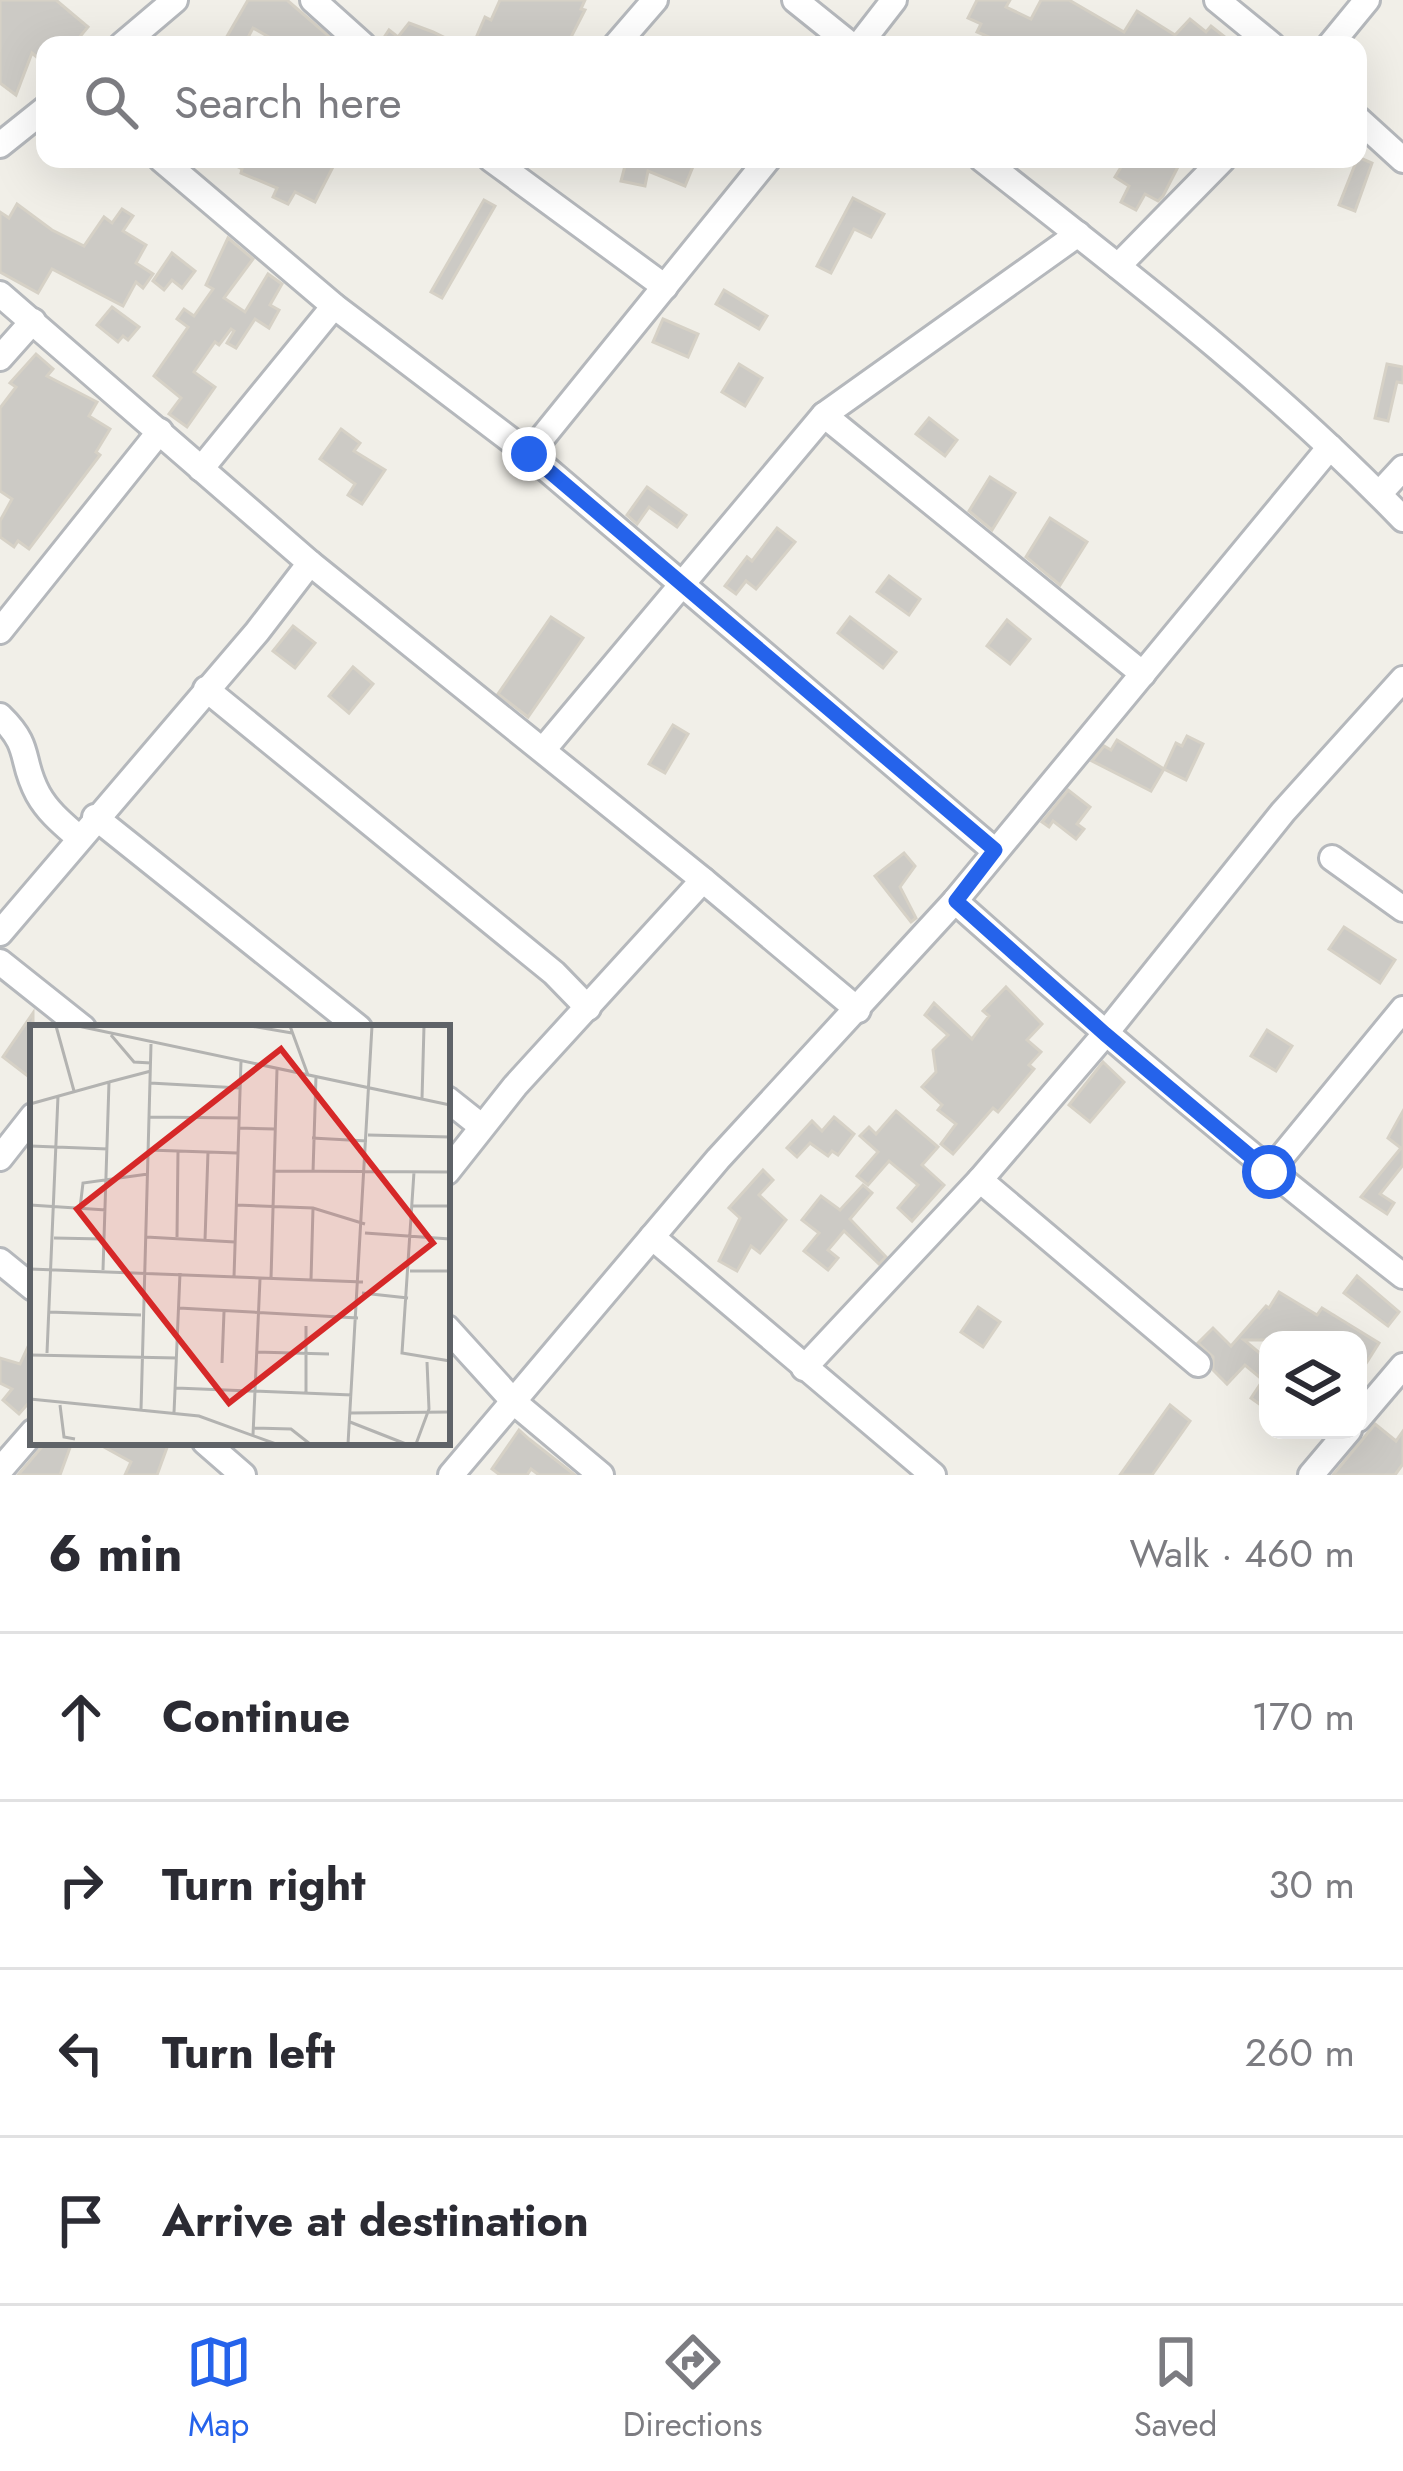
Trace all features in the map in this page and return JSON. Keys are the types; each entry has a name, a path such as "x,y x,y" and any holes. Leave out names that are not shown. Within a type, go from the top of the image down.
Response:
{"street":[{"path":"133,36 175,0"},
{"path":"313,0 354,36"},
{"path":"624,36 655,0"},
{"path":"795,0 843,36"},
{"path":"863,36 894,0"},
{"path":"1217,0 1261,36"},
{"path":"1337,36 1367,0"},
{"path":"0,145 36,116"},
{"path":"1367,127 1403,160"},
{"path":"172,168 334,306 529,454 995,850"},
{"path":"510,168 664,287"},
{"path":"529,454 761,168"},
{"path":"994,168 1118,266 1330,447 1403,519"},
{"path":"1118,266 1214,168"},
{"path":"543,750 824,415 1078,234"},
{"path":"0,294 310,563 857,1010"},
{"path":"201,469 334,306"},
{"path":"0,358 33,321"},
{"path":"824,415 1143,674"},
{"path":"0,631 160,431"},
{"path":"451,1475 718,1159 956,901 1330,447"},
{"path":"1379,494 1403,468"},
{"path":"0,933 310,563"},
{"path":"804,1368 980,1180 1105,1034 1282,812 1403,679"},
{"path":"206,689 554,974 588,1008"},
{"path":"0,716 21,737 36,790 49,811 79,838"},
{"path":"95,817 354,1025"},
{"path":"1331,858 1403,909"},
{"path":"450,1168 481,1126 703,880"},
{"path":"956,901 1269,1172 1403,1276"},
{"path":"0,962 78,1025"},
{"path":"1269,1172 1403,1009"},
{"path":"450,1101 481,1126"},
{"path":"0,1159 30,1120"},
{"path":"980,1180 1198,1364"},
{"path":"652,1237 933,1475"},
{"path":"0,1261 30,1286"},
{"path":"450,1331 514,1403 601,1475"},
{"path":"1367,1408 1403,1366"},
{"path":"2,1461 30,1433"},
{"path":"1311,1475 1341,1439"},
{"path":"207,1445 229,1471"}],"building":[{"path":"0,0 56,0 88,27 80,36 36,36 36,56 32,53 16,95 0,83"},
{"path":"248,0 287,0 329,36 267,36 253,28 249,36 227,36"},
{"path":"500,0 585,0 572,36 477,36 485,17 491,20"},
{"path":"977,0 1010,0 1006,7 1031,19 1041,0 1069,0 1124,32 1137,11 1175,35 1190,19 1206,32 1211,26 1224,36 987,36 977,32 981,24 968,18"},
{"path":"409,23 441,36 399,36"},
{"path":"1372,163 1355,211 1339,205 1354,168"},
{"path":"332,168 315,202 295,192 288,204 273,197 277,188 241,173 242,169"},
{"path":"624,168 692,168 685,186 648,171 645,186 621,181"},
{"path":"1120,168 1177,168 1163,196 1158,201 1145,194 1136,210 1121,202 1129,186 1115,177"},
{"path":"853,198 884,214 871,237 854,229 831,273 817,266"},
{"path":"484,200 495,206 442,298 431,292"},
{"path":"17,204 84,246 104,217 112,223 122,209 133,216 123,231 146,245 136,263 153,274 143,288 136,282 123,306 52,269 38,293 0,272 0,212 9,218"},
{"path":"228,238 253,259 224,298 245,312 268,274 282,284 270,305 279,310 269,328 255,319 236,348 227,343 231,329 219,345 215,342 194,372 215,387 187,427 169,414 181,398 154,376 188,327 177,319 184,309 194,316 213,289 206,285"},
{"path":"172,253 195,271 182,288 172,280 164,290 153,281"},
{"path":"724,290 767,316 759,329 716,304"},
{"path":"112,307 139,327 128,340 123,336 118,342 97,325"},
{"path":"663,319 698,334 688,357 653,342"},
{"path":"36,354 53,369 47,376 97,402 89,416 110,429 96,452 100,455 29,549 18,541 14,547 0,537 0,521 12,499 0,491 0,408 16,387 10,383"},
{"path":"739,364 762,378 745,406 722,392"},
{"path":"1387,364 1403,367 1403,383 1397,382 1388,421 1375,418"},
{"path":"929,418 957,440 945,456 916,434"},
{"path":"341,429 360,443 354,451 385,470 362,504 348,495 355,484 320,459"},
{"path":"990,477 1015,493 992,530 969,511"},
{"path":"647,487 686,515 677,527 649,507 637,524 627,515"},
{"path":"1050,518 1087,542 1060,585 1026,557"},
{"path":"777,528 795,542 756,589 746,581 736,594 725,586 747,557 752,561"},
{"path":"889,576 920,599 909,615 877,592"},
{"path":"551,617 583,638 528,717 498,694"},
{"path":"850,617 896,652 883,668 838,633"},
{"path":"1007,620 1030,639 1010,664 987,646"},
{"path":"293,626 315,643 295,668 273,651"},
{"path":"353,667 373,684 349,713 329,696"},
{"path":"673,725 688,734 665,773 649,764"},
{"path":"1187,736 1203,744 1186,780 1164,769 1176,743 1182,746"},
{"path":"1117,740 1164,769 1151,791 1092,761 1104,746 1111,750"},
{"path":"1068,790 1090,807 1077,824 1084,829 1076,839 1053,821 1049,827 1042,822"},
{"path":"904,853 915,866 900,887 916,918 911,922 875,876"},
{"path":"1344,927 1395,960 1380,983 1329,949"},
{"path":"1006,987 1042,1024 1027,1040 1041,1052 1029,1065 1034,1069 998,1112 993,1108 953,1154 941,1144 956,1124 938,1110 942,1105 922,1087 936,1072 933,1050 948,1035 925,1015 934,1003 972,1039 989,1016 983,1011"},
{"path":"33,1013 30,1078 3,1057"},
{"path":"1267,1030 1292,1046 1276,1071 1251,1056"},
{"path":"1103,1062 1124,1082 1090,1122 1069,1105"},
{"path":"896,1111 938,1147 922,1165 944,1185 912,1221 898,1208 918,1185 889,1161 868,1185 857,1176 878,1152 860,1136 869,1127 876,1134"},
{"path":"1403,1111 1403,1165 1380,1194 1394,1203 1387,1214 1361,1197 1401,1148 1388,1138"},
{"path":"834,1117 854,1134 838,1155 832,1151 828,1156 810,1143 797,1157 787,1148 812,1121 822,1131"},
{"path":"763,1170 773,1180 759,1195 786,1220 760,1253 751,1246 737,1271 719,1261 740,1218 729,1208"},
{"path":"863,1185 872,1193 850,1219 886,1257 879,1264 844,1231 828,1250 838,1258 828,1270 804,1251 819,1233 802,1220 821,1196 840,1210"},
{"path":"1357,1276 1399,1312 1388,1326 1344,1293"},
{"path":"1279,1292 1317,1315 1322,1308 1359,1331 1259,1331 1259,1340 1244,1340 1259,1352 1259,1377 1245,1365 1227,1384 1213,1370 1213,1357 1198,1343 1213,1328 1231,1346"},
{"path":"978,1307 1000,1322 983,1347 961,1332"},
{"path":"1367,1336 1379,1343 1367,1362"},
{"path":"30,1342 30,1401 19,1414 3,1400 12,1389 0,1383 0,1358 20,1364"},
{"path":"1170,1405 1190,1421 1152,1475 1120,1475"},
{"path":"1375,1424 1396,1441 1403,1431 1403,1464 1395,1475 1333,1475 1367,1439"},
{"path":"519,1430 575,1475 539,1475 531,1469 527,1475 500,1475 492,1469"},
{"path":"43,1445 71,1445 60,1475 18,1475"},
{"path":"100,1445 168,1445 157,1475 125,1475 131,1462"}],"route":[{"path":"529,454 995,850 956,901 1269,1172"}]}
